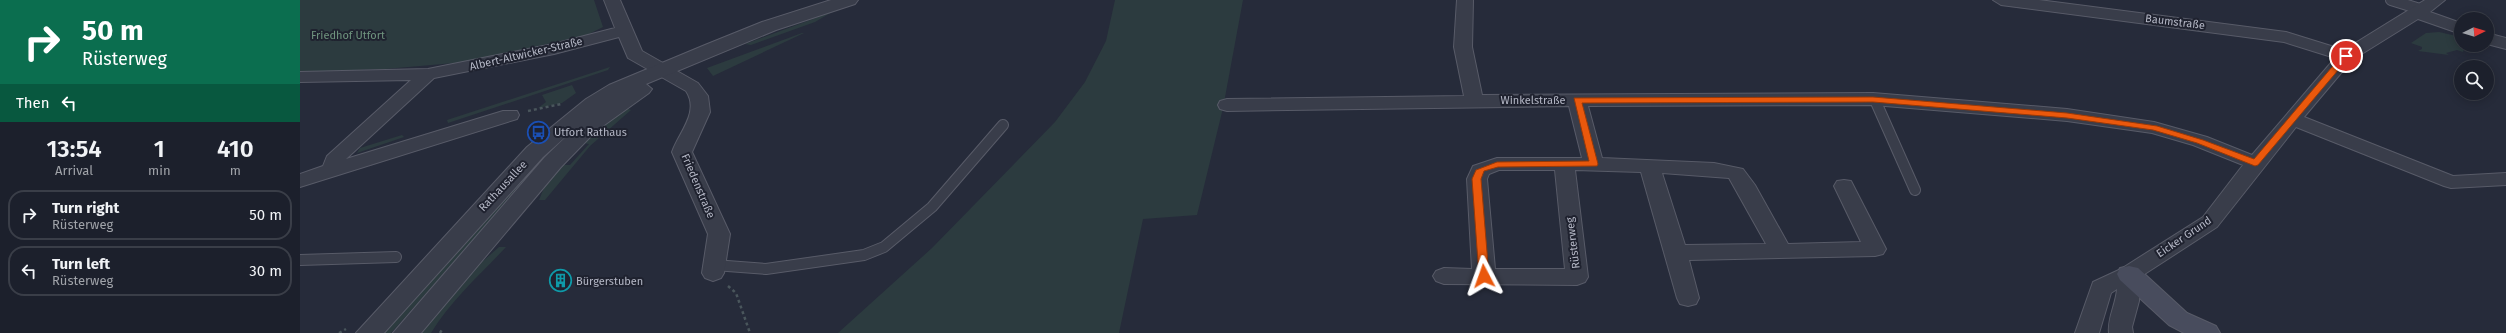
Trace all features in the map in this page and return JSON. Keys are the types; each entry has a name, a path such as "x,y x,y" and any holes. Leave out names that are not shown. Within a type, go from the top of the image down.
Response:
{"main road":[{"path":"2129,274 2178,319 2207,333"}],"street":[{"name":"Friedenstraße","path":"612,0 623,31 634,54 692,87 698,94 703,105 700,115 684,141 682,152 719,234 713,269"},
{"name":"Rathausallee","path":"369,333 509,178 562,127 593,103 616,89 769,26 849,0"},
{"path":"1465,0 1463,47 1474,101"},
{"name":"Baumstraße","path":"2005,0 2286,37 2346,56"},
{"name":"Eicker Grund","path":"2087,333 2101,288 2129,274 2210,222 2255,163 2346,56 2437,0"},
{"path":"2417,11 2454,26"},
{"name":"Albert-Altwicker-Straße","path":"300,77 428,74 554,49 623,31"},
{"path":"2494,40 2506,44"},
{"name":"Rathausallee","path":"406,333 553,162 590,127 645,86 662,70"},
{"path":"333,170 334,160 428,74"},
{"path":"1577,100 1594,164"},
{"name":"Winkelstraße","path":"1227,105 1577,100 1875,100 2067,115 2154,128 2200,141 2255,163"},
{"path":"300,181 510,115"},
{"path":"2292,119 2451,182 2506,179"},
{"path":"1484,276 1477,179 1480,170 1497,164 1649,165 1714,169 1736,173 1745,185 1780,250"},
{"name":"Rüsterweg","path":"1444,276 1577,277 1564,164"},
{"path":"1649,165 1688,298"},
{"path":"1676,253 1875,249 1844,186"},
{"path":"2121,333 2120,328 2128,301 2129,274"}],"lane":[{"path":"2391,0 2417,11"},
{"path":"1875,100 1915,190"},
{"path":"713,269 766,269 864,255 884,247 932,207 1003,125"},
{"path":"300,260 396,257"}],"path":[{"path":"510,115 564,103"},
{"path":"713,269 736,293 750,333"},
{"path":"440,333 446,325"}],"green space":[{"name":"Friedhof Utfort","path":"300,0 594,0 603,27 587,35 466,62 385,69 300,72"},
{"path":"1115,0 1243,0 1223,108 1197,215 1143,219 1119,333 838,333 932,248 1055,122 1085,82 1106,41"},
{"path":"832,12 815,22 751,45 745,44"},
{"path":"2439,32 2454,35 2454,51 2446,53 2449,55 2418,51 2422,49 2422,47 2411,43 2426,33"},
{"path":"802,33 804,33 713,76 707,68"},
{"path":"610,67 608,70 448,123 447,120"},
{"path":"572,85 576,93 562,103 538,108 546,102 542,95"},
{"path":"624,107 631,110 590,146 545,200 539,200 546,183 577,146","holes":["583,143 589,144 570,165 562,165"]},
{"path":"590,114 528,178 391,333 383,333 537,161"},
{"path":"402,135 404,137 357,153 360,148"},
{"path":"499,247 506,247 466,288 431,333 416,333 466,276"}],"place":[{"name":"Utfort Rathaus","path":"539,132"},
{"name":"Bürgerstuben","path":"560,281"}],"route":[{"path":"1484,276 1477,179 1480,170 1497,164 1594,164 1577,100 1873,99 2067,115 2154,128 2200,141 2255,163 2346,56"}]}
